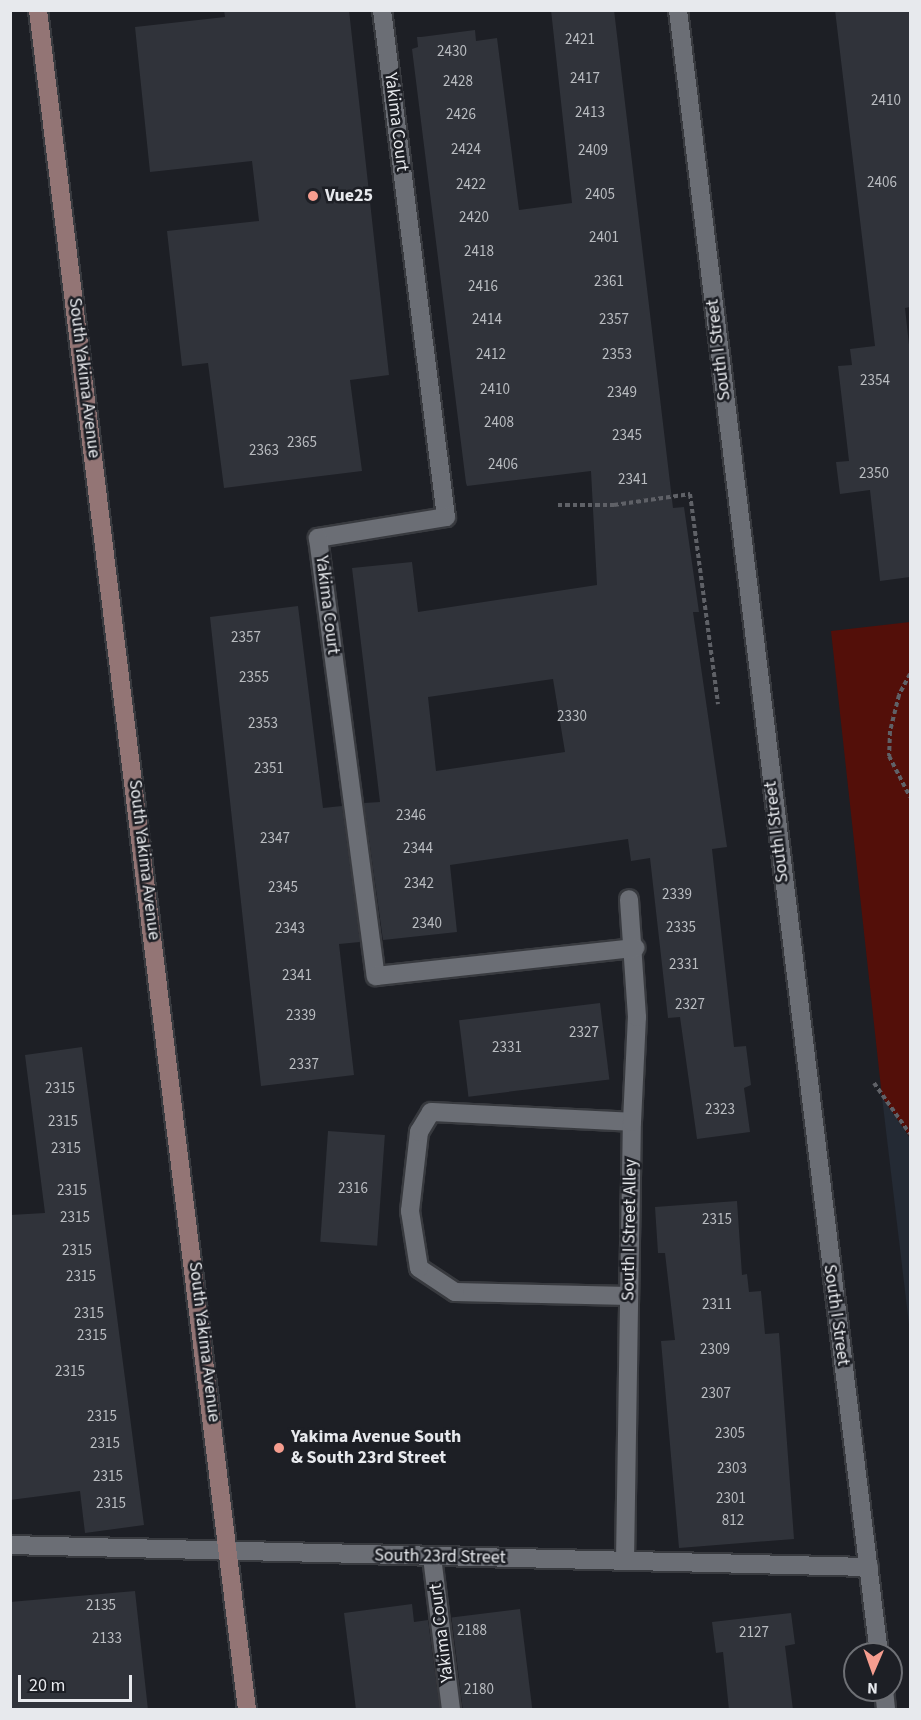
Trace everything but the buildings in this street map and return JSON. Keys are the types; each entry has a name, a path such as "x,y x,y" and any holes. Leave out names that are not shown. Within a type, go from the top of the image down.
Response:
{"main road":[{"name":"South Yakima Avenue","path":"38,10 230,1552 247,1710"}],"street":[{"name":"Yakima Court","path":"382,10 446,517 318,538 376,976 635,948"},
{"name":"South I Street","path":"678,10 818,1180 878,1642"},
{"name":"South I Street Alley","path":"625,1561 632,1122 637,1017 635,948 629,899"},
{"path":"629,1296 455,1292 419,1268 410,1211 419,1132 431,1112 632,1122"},
{"name":"South 23rd Street","path":"10,1545 869,1567"},
{"name":"Yakima Court","path":"432,1557 451,1710"}],"path":[{"path":"558,505 614,505 690,494 718,704"},
{"path":"910,674 899,695 890,731 889,756 910,797"},
{"path":"874,1083 910,1134"}],"shaded area":[{"path":"910,622 910,1145 909,1136 882,1097 831,631"},
{"path":"882,1097 909,1137 910,1145 910,1333"}],"place":[{"name":"Vue25","path":"313,196"},
{"name":"Yakima Avenue South & South 23rd Street","path":"279,1448"}]}
